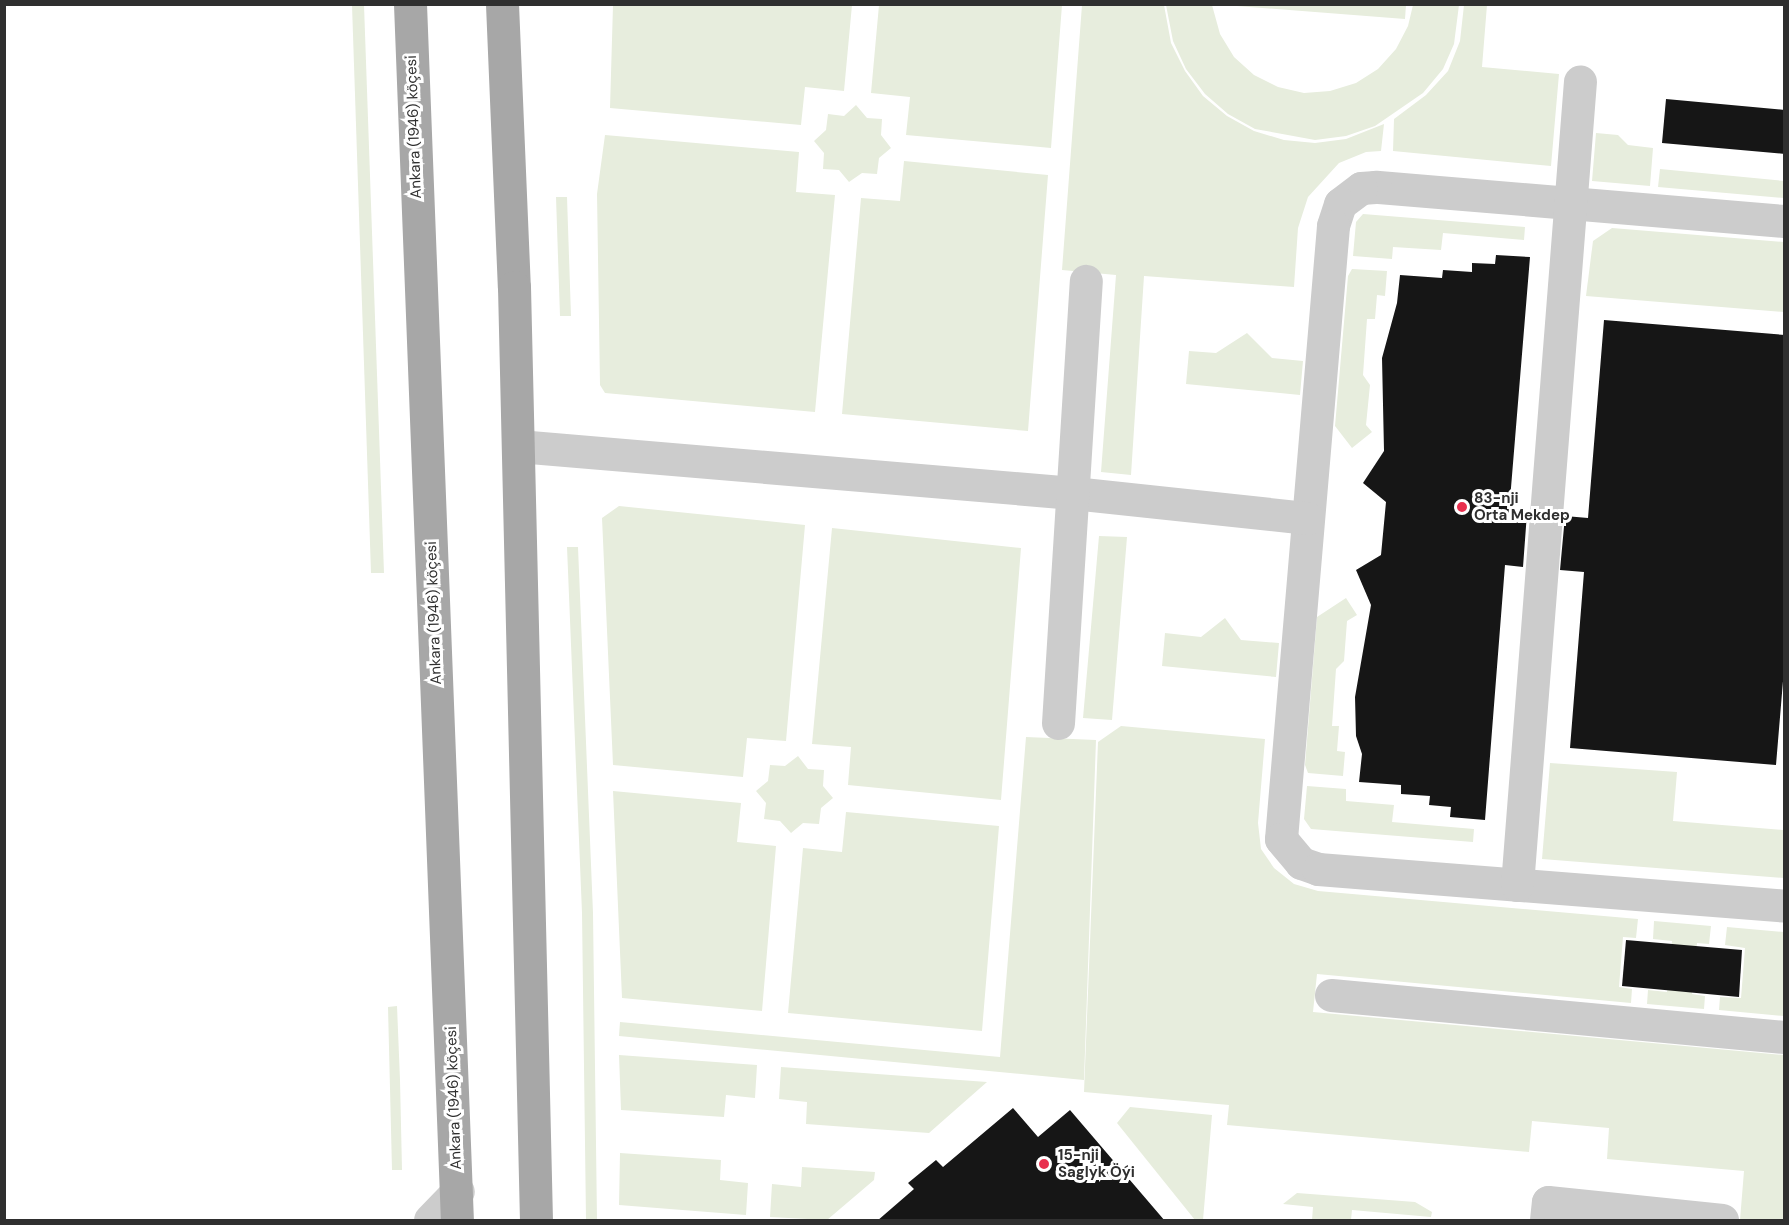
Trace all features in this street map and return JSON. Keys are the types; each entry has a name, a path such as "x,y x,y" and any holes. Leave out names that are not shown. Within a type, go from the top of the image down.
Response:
{"main road":[{"name":"Ankara (1946) köçesi","path":"410,4 457,1206"},
{"path":"502,4 518,446 536,1221"}],"street":[{"path":"1517,885 1572,203 1570,176 1580,81"},
{"path":"1785,221 1375,188 1361,188 1340,204 1333,226 1281,839 1287,851 1301,863 1318,869 1785,906"},
{"path":"1058,723 1086,281"},
{"path":"518,446 1073,492 1308,518"},
{"path":"1331,995 1785,1037"},
{"path":"1546,1221 1548,1202 1722,1221"},
{"path":"430,1221 457,1206"}],"green space":[{"path":"352,5 364,5 384,573 371,573"},
{"path":"613,5 852,5 844,91 805,87 801,125 610,108"},
{"path":"879,5 1062,5 1051,148 906,135 910,97 871,93"},
{"path":"1082,5 1164,5 1171,43 1185,71 1203,96 1227,116 1254,131 1284,140 1315,143 1346,139 1384,124 1381,151 1366,152 1339,163 1308,197 1298,228 1294,287 1144,276 1131,475 1101,472 1116,275 1062,270"},
{"path":"1166,5 1212,5 1220,34 1234,57 1254,75 1278,87 1304,93 1330,91 1356,83 1378,69 1396,49 1408,26 1413,5 1459,5 1454,44 1443,69 1423,93 1375,126 1346,136 1315,140 1255,129 1228,114 1205,94 1186,69 1173,41"},
{"path":"1224,5 1406,5 1405,19"},
{"path":"1464,5 1487,5 1482,67 1559,74 1551,166 1393,151 1394,119 1426,95 1448,71 1460,41"},
{"path":"856,105 867,118 882,119 881,135 891,148 879,158 877,174 862,173 849,182 839,170 823,169 824,153 814,141 826,130 828,114 844,116"},
{"path":"1596,133 1618,135 1628,145 1653,148 1650,186 1592,181"},
{"path":"605,135 799,152 796,192 835,195 815,412 605,393 600,385 597,194"},
{"path":"904,161 1048,175 1028,431 842,414 861,198 900,201"},
{"path":"1660,169 1784,181 1784,198 1658,187"},
{"path":"556,197 567,197 571,316 560,316"},
{"path":"1363,214 1525,227 1524,240 1443,233 1441,250 1393,247 1392,259 1353,256 1356,222"},
{"path":"1612,228 1784,242 1784,312 1586,296 1593,241"},
{"path":"1352,269 1387,271 1385,296 1377,295 1375,319 1367,319 1363,375 1370,385 1366,425 1372,432 1352,448 1335,426 1348,276"},
{"path":"1247,333 1272,358 1303,361 1300,395 1186,384 1189,351 1216,353"},
{"path":"619,506 805,525 786,741 747,738 743,777 613,765 602,518"},
{"path":"832,528 1021,548 1001,800 848,785 851,747 812,744"},
{"path":"1099,536 1127,537 1112,720 1083,718"},
{"path":"567,547 578,547 593,913 597,1220 586,1220 582,913"},
{"path":"1346,598 1357,615 1347,621 1344,661 1336,669 1332,726 1339,726 1337,751 1345,752 1343,776 1308,773 1305,765 1317,617"},
{"path":"1225,618 1241,640 1279,643 1276,677 1162,666 1165,633 1201,637"},
{"path":"1121,726 1265,739 1258,823 1261,849 1274,868 1294,884 1318,891 1638,919 1636,938 1623,937 1619,987 1632,989 1631,1003 1317,974 1313,1012 1784,1055 1784,1220 1740,1220 1744,1171 1607,1159 1609,1128 1532,1121 1529,1152 1227,1125 1229,1105 1084,1092 1098,742"},
{"path":"1026,737 1096,740 1084,1080 619,1036 620,1022 1000,1057"},
{"path":"798,756 808,769 824,770 823,786 833,798 821,808 819,824 803,823 791,833 780,821 764,819 766,803 756,791 768,781 770,765 785,766"},
{"path":"1550,763 1677,772 1673,821 1783,830 1784,810 1784,878 1542,859"},
{"path":"1307,786 1346,789 1346,801 1394,805 1392,822 1474,829 1473,842 1311,829 1304,819"},
{"path":"613,791 741,803 737,842 776,846 762,1011 622,998"},
{"path":"846,812 999,826 982,1031 788,1013 803,848 842,852"},
{"path":"1654,921 1711,926 1709,944 1697,943 1692,994 1705,996 1704,1009 1647,1004 1648,990 1667,992 1672,941 1653,939"},
{"path":"1727,927 1784,932 1784,1016 1719,1010 1720,997 1741,998 1745,948 1725,945"},
{"path":"397,1006 402,1170 392,1170 388,1007"},
{"path":"619,1055 757,1065 755,1098 726,1095 724,1117 621,1110"},
{"path":"781,1067 987,1082 929,1133 806,1124 807,1102 779,1099"},
{"path":"1130,1107 1212,1115 1203,1220 1195,1220 1117,1123"},
{"path":"620,1153 721,1160 720,1180 748,1183 746,1215 619,1205"},
{"path":"802,1167 875,1172 874,1180 827,1220 770,1217 772,1184 801,1187"},
{"path":"1297,1193 1415,1202 1432,1212 1431,1217 1352,1210 1351,1220 1312,1220 1313,1207 1283,1204"}],"building":[{"path":"1666,99 1785,110 1785,154 1662,143"},
{"path":"1496,255 1530,257 1509,512 1527,513 1523,567 1505,565 1485,820 1450,817 1451,807 1429,805 1430,796 1401,794 1401,785 1359,782 1362,754 1356,736 1355,697 1371,605 1356,570 1381,555 1386,502 1363,483 1384,451 1382,358 1397,303 1400,275 1442,278 1443,270 1472,272 1472,263 1495,264"},
{"path":"1604,320 1785,335 1785,657 1776,765 1570,748 1584,572 1560,570 1565,516 1588,518"},
{"path":"1626,940 1742,950 1739,997 1622,986"},
{"name":"15-nji Saglyk Öýi","path":"1013,1108 1038,1137 1070,1110 1165,1221 877,1221 914,1189 908,1183 936,1160 943,1167"}],"place":[{"name":"83-nji Orta Mekdep","path":"1462,507"},
{"name":"15-nji Saglyk Öýi","path":"1044,1164"}]}
